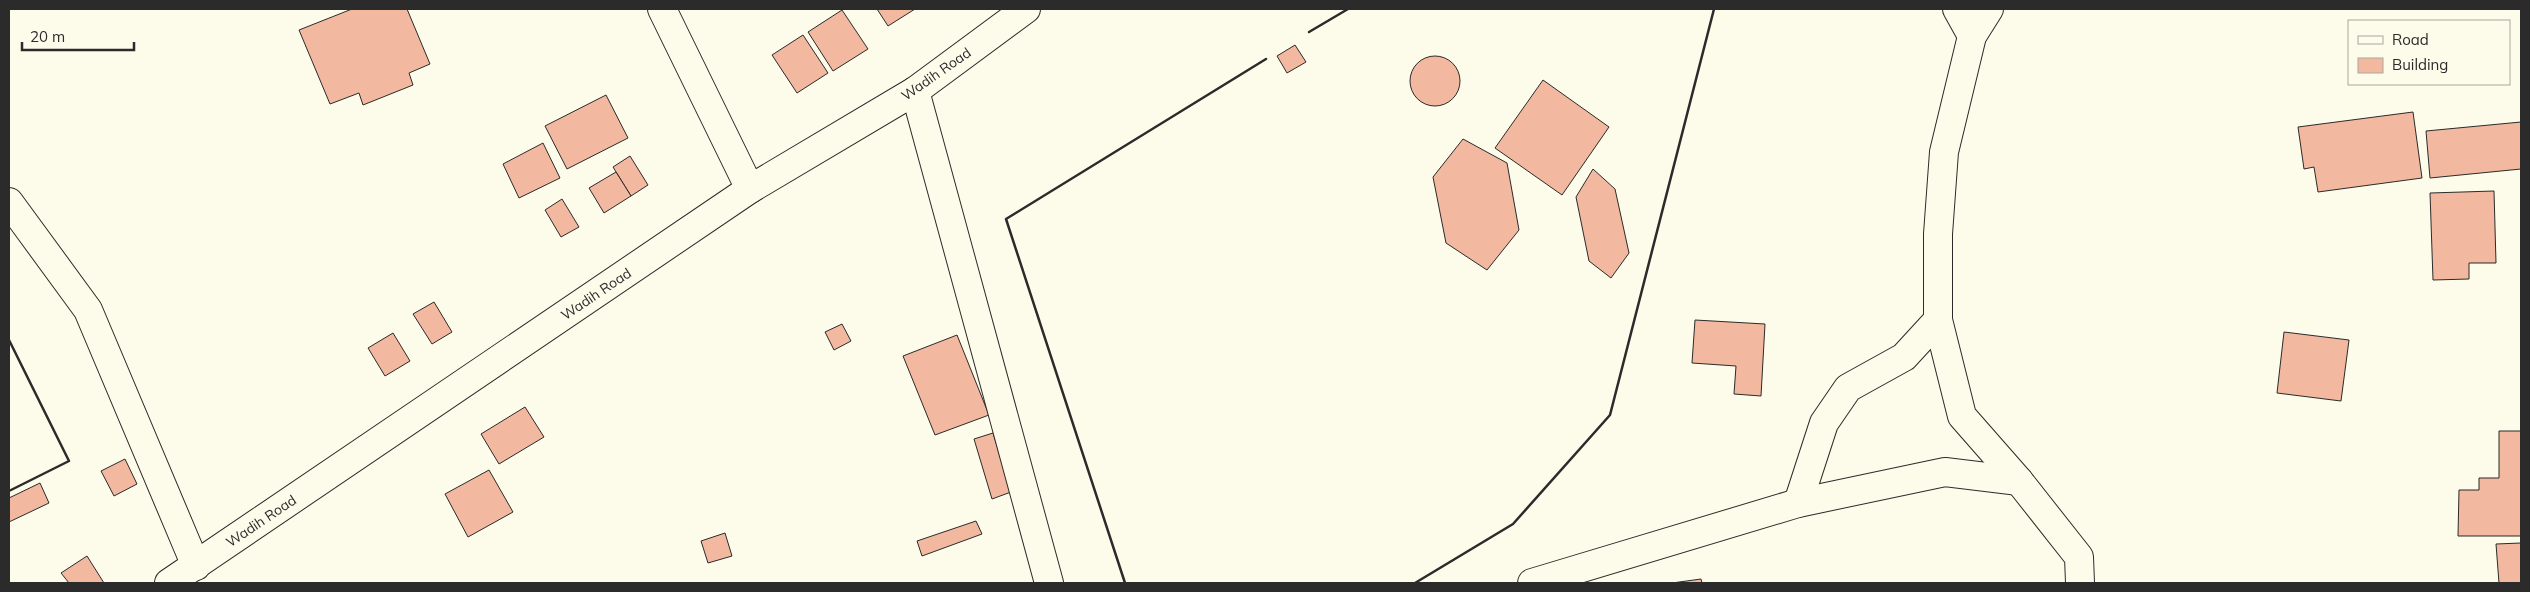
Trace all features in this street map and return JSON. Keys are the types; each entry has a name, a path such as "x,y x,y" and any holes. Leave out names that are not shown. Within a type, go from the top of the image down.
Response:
{"street":[{"path":"662,9 750,189"},
{"name":"Wadih Road","path":"169,583 750,189 915,91 1026,9"},
{"path":"1957,9 1972,36"},
{"path":"1989,9 1972,36 1944,152 1938,234 1938,320 1962,416 2019,481 2079,557 2080,583"},
{"path":"915,91 1049,583"},
{"path":"9,202 88,310 196,566"},
{"path":"1798,503 1824,423 1848,388 1904,356 1938,320"},
{"path":"1532,583 1798,503 1944,472 2019,481"}],"building":[{"path":"352,9 407,9 430,64 409,73 413,85 363,105 359,93 330,104 299,30"},
{"path":"877,9 915,9 888,26"},
{"path":"842,10 868,49 833,71 808,32"},
{"path":"803,35 828,73 797,93 772,55"},
{"path":"1295,45 1306,62 1287,73 1277,56"},
{"path":"1435,56 1444,58 1455,67 1460,81 1458,90 1449,101 1435,106 1426,104 1415,95 1410,81 1412,72 1421,61"},
{"path":"1543,80 1609,127 1562,195 1495,148"},
{"path":"606,95 628,138 567,169 545,126"},
{"path":"2413,112 2422,178 2318,192 2314,167 2304,169 2298,127"},
{"path":"2521,122 2521,169 2430,178 2426,131"},
{"path":"1463,139 1507,163 1519,230 1487,270 1446,243 1433,177"},
{"path":"543,143 560,178 519,198 503,164"},
{"path":"630,156 648,185 631,196 613,167"},
{"path":"1593,169 1615,189 1629,253 1611,278 1589,261 1576,197"},
{"path":"616,172 631,196 604,213 589,188"},
{"path":"2494,191 2496,263 2469,263 2469,279 2433,280 2430,193"},
{"path":"562,199 579,227 561,237 545,210"},
{"path":"434,302 452,332 432,344 413,314"},
{"path":"1695,320 1765,324 1761,396 1734,394 1736,366 1692,363"},
{"path":"842,324 851,341 834,350 825,332"},
{"path":"2284,332 2349,340 2341,401 2277,393"},
{"path":"393,333 410,361 385,376 368,348"},
{"path":"957,335 989,415 935,435 903,356"},
{"path":"525,407 544,437 499,464 481,434"},
{"path":"2499,431 2521,431 2521,536 2458,536 2459,490 2479,490 2479,478 2499,478"},
{"path":"993,433 1011,492 992,499 974,439"},
{"path":"125,459 137,484 114,496 101,471"},
{"path":"489,470 513,512 468,537 445,494"},
{"path":"40,483 49,503 9,522 9,498"},
{"path":"976,521 982,534 922,556 917,541"},
{"path":"725,533 732,556 708,563 701,541"},
{"path":"2521,543 2521,583 2499,583 2496,544"},
{"path":"87,556 104,583 69,583 61,573"},
{"path":"1701,579 1702,583 1672,583"}],"wall":[{"path":"1309,32 1348,9"},
{"path":"1415,583 1513,524 1610,415 1714,9"},
{"path":"1125,583 1006,219 1266,59"},
{"path":"9,340 69,461 9,491"}]}
